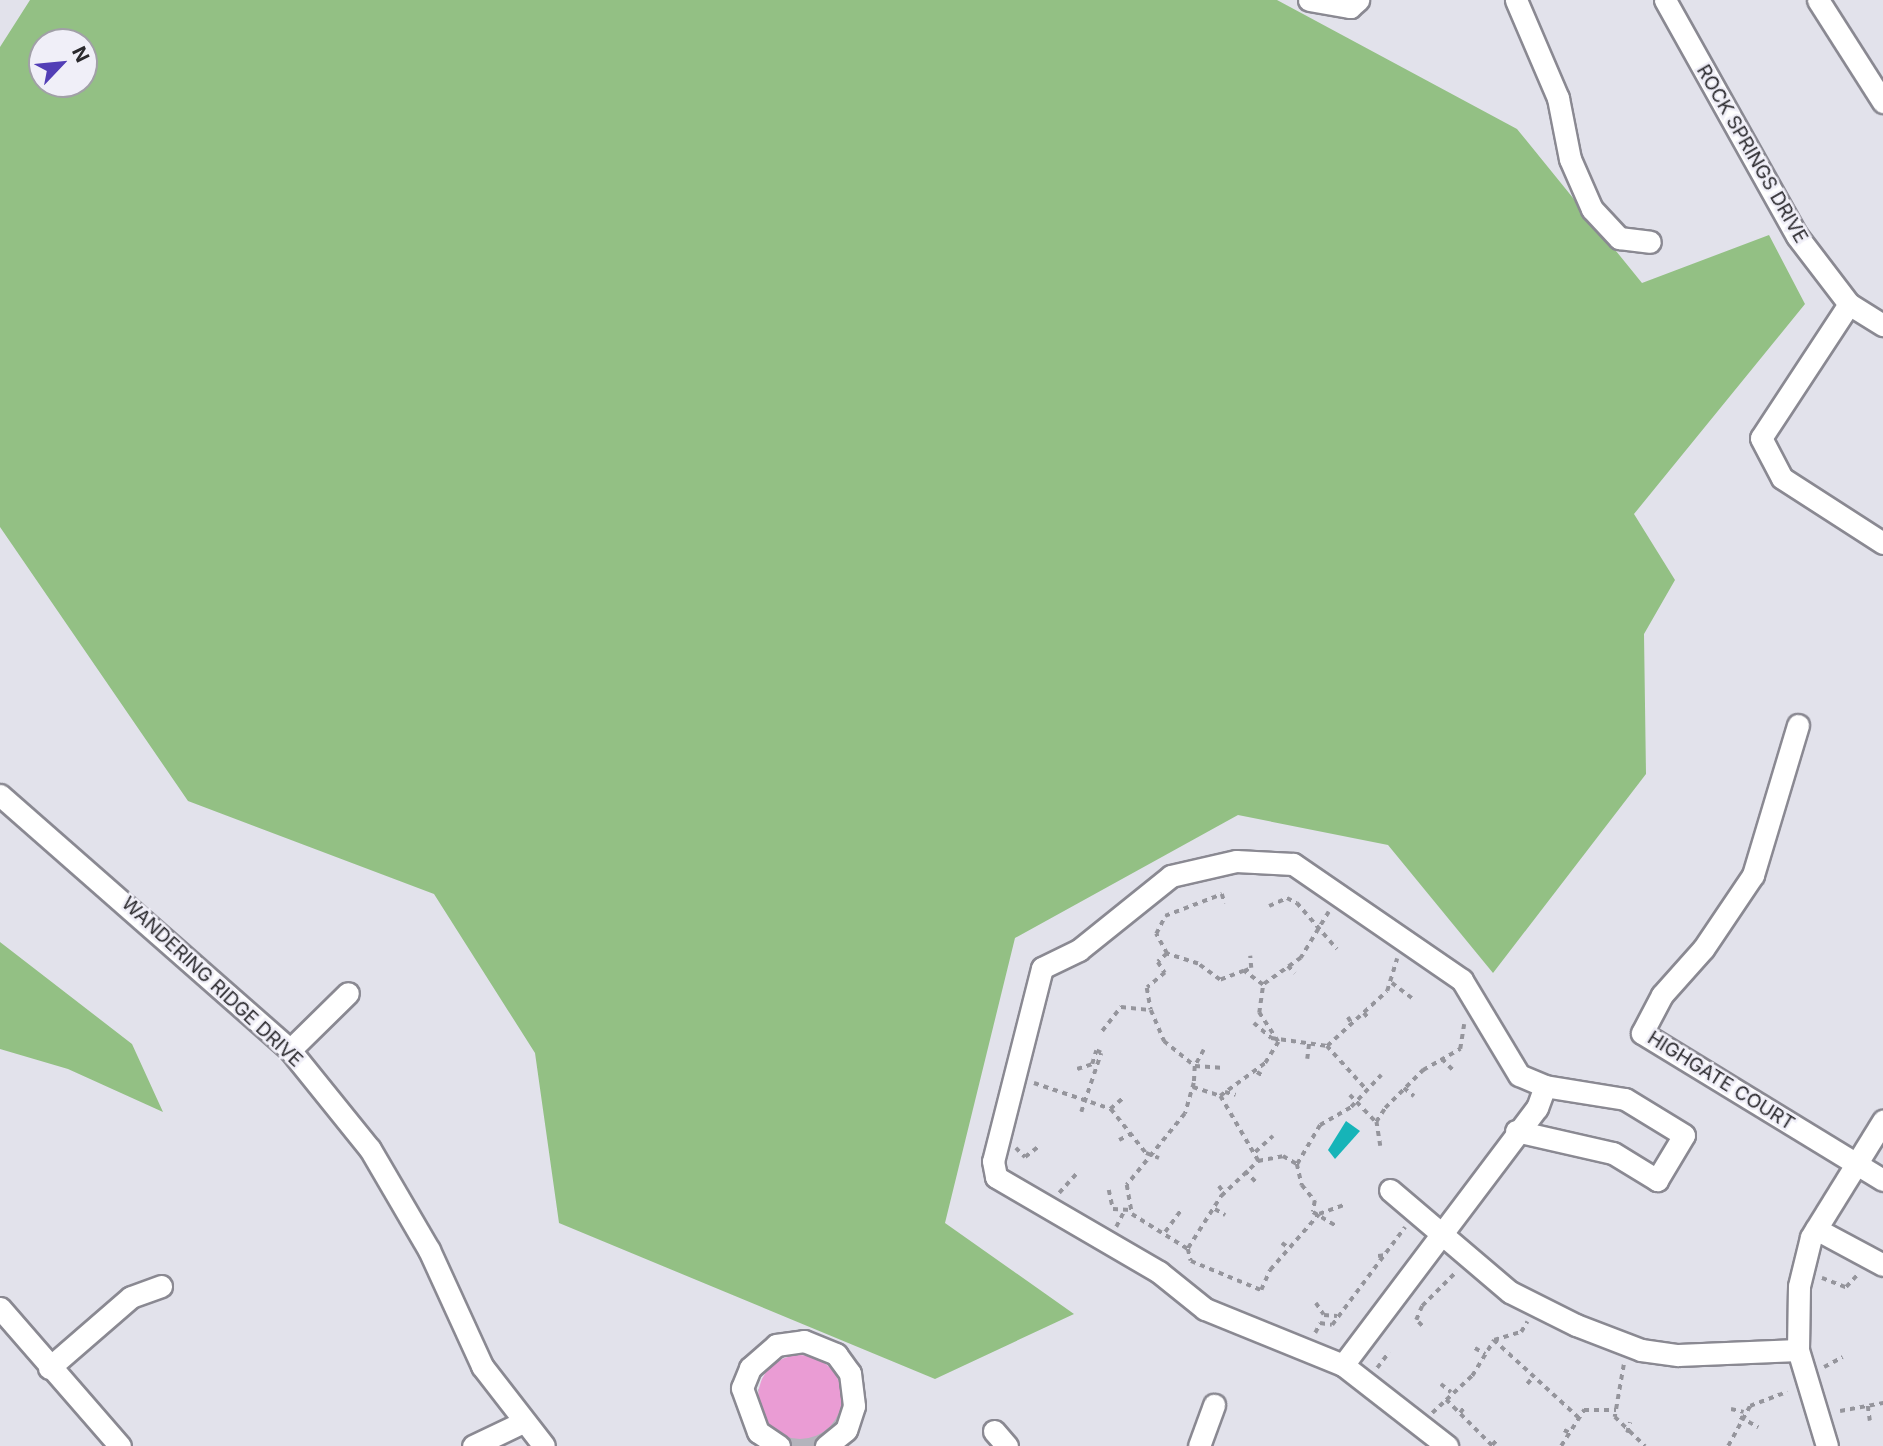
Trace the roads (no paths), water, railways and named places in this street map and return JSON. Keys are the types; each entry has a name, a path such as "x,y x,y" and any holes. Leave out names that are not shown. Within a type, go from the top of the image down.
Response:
{"street":[{"path":"1309,0 1350,7 1358,0"},
{"path":"1516,0 1558,98 1570,159 1592,209 1619,238 1650,242"},
{"name":"ROCK SPRINGS DRIVE","path":"1665,0 1797,236 1849,304 1883,325"},
{"path":"1818,0 1883,102"},
{"path":"1849,304 1760,438 1782,478 1883,543"},
{"name":"HIGHGATE COURT","path":"1798,725 1753,875 1703,949 1662,995 1642,1033 1883,1181"},
{"name":"WANDERING RIDGE DRIVE","path":"0,795 290,1050 370,1149 429,1250 482,1366 521,1423 544,1446"},
{"path":"1447,1446 1343,1365 1205,1308 1159,1272 996,1177 998,1144 1042,968 1079,950 1158,884 1264,860 1293,864 1462,980 1518,1075 1545,1086 1625,1099 1684,1135 1657,1180 1613,1153 1516,1131"},
{"path":"290,1050 348,993"},
{"path":"1343,1365 1516,1131 1545,1086"},
{"path":"1827,1446 1798,1350 1799,1286 1816,1229 1883,1121"},
{"path":"1390,1190 1438,1237 1510,1292 1641,1350 1678,1355 1798,1350"},
{"path":"1816,1229 1875,1260"},
{"path":"49,1368 131,1297 161,1286"},
{"path":"0,1308 49,1368 120,1446"},
{"path":"779,1446 758,1432 742,1388 750,1368 776,1345 804,1341 836,1354 850,1373 854,1406 846,1430 826,1446"},
{"path":"1199,1446 1214,1405"},
{"path":"473,1446 521,1423"}],"water":[{"path":"1346,1121 1360,1131 1335,1159 1328,1150"}]}
